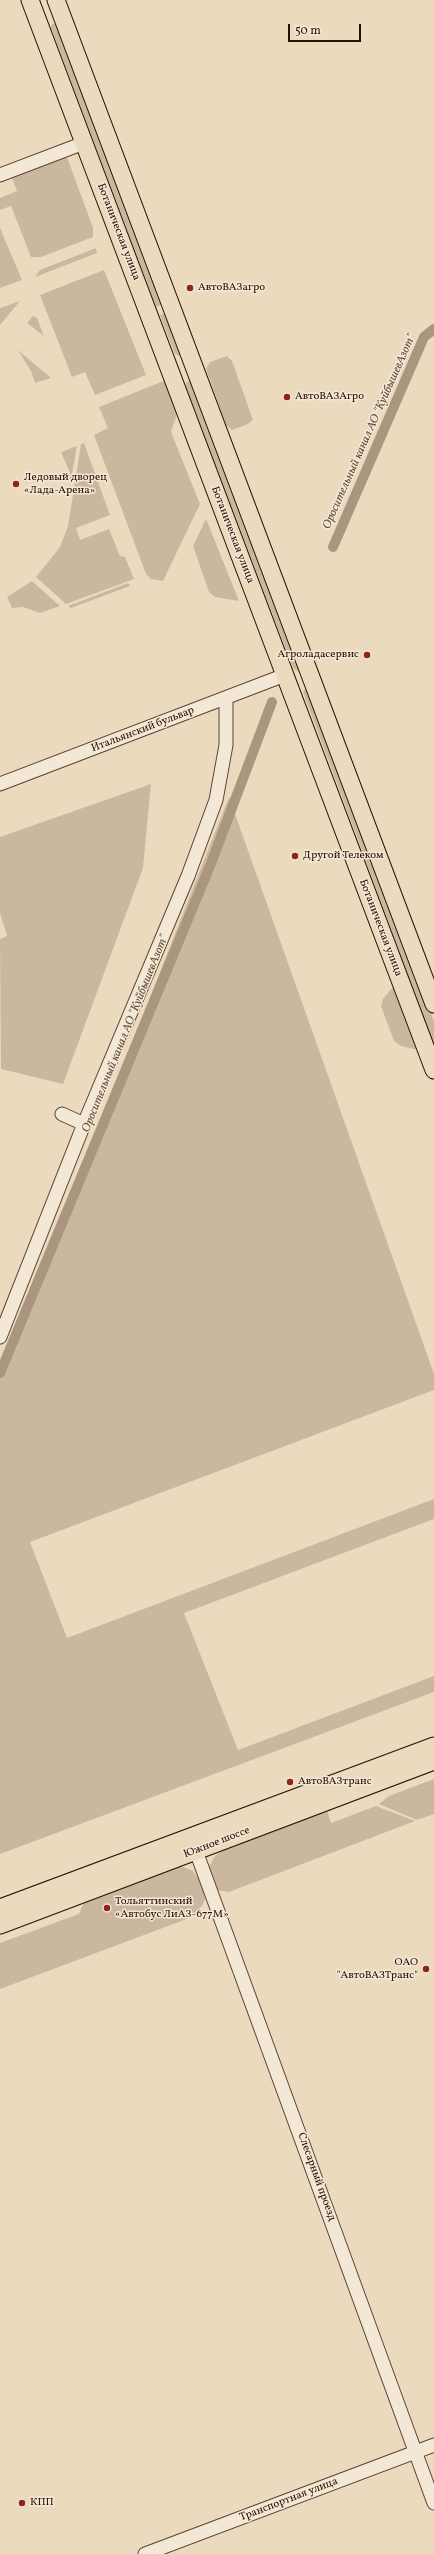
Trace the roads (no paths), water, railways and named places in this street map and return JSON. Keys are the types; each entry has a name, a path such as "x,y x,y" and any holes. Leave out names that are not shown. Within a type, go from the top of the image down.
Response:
{"main road":[{"name":"Ботаническая улица","path":"30,0 434,1070"},
{"path":"39,24 59,8 434,1004"},
{"path":"170,372 193,363"},
{"path":"287,681 312,678"},
{"name":"Южное шоссе","path":"0,1908 434,1746"},
{"name":"Южное шоссе","path":"0,1925 434,1761"}],"street":[{"path":"0,175 84,143"},
{"name":"Итальянский бульвар","path":"0,784 226,699 287,681"},
{"path":"0,1337 84,1124 188,876 216,800 226,745 226,699"},
{"path":"62,1114 84,1124"},
{"name":"Слесарный проезд","path":"196,1851 434,2503"},
{"name":"Транспортная улица","path":"145,2554 434,2445"}],"waterway":[{"name":"Оросительный канал АО \"КуйбышевАзот\"","path":"333,547 424,337 434,329"},
{"name":"Оросительный канал АО \"КуйбышевАзот\"","path":"0,1373 210,866 272,702"}],"place":[{"name":"АвтоВАЗагро","path":"190,288"},
{"name":"АвтоВАЗАгро","path":"287,397"},
{"name":"Ледовый дворец «Лада-Арена»","path":"16,484"},
{"name":"Агроладасервис","path":"367,655"},
{"name":"Другой Телеком","path":"295,856"},
{"name":"АвтоВАЗтранс","path":"290,1782"},
{"name":"Тольяттинский «Автобус ЛиАЗ-677М»","path":"107,1908"},
{"name":"ОАО \"АвтоВАЗТранс\"","path":"426,1969"},
{"name":"КПП","path":"22,2503"}]}
